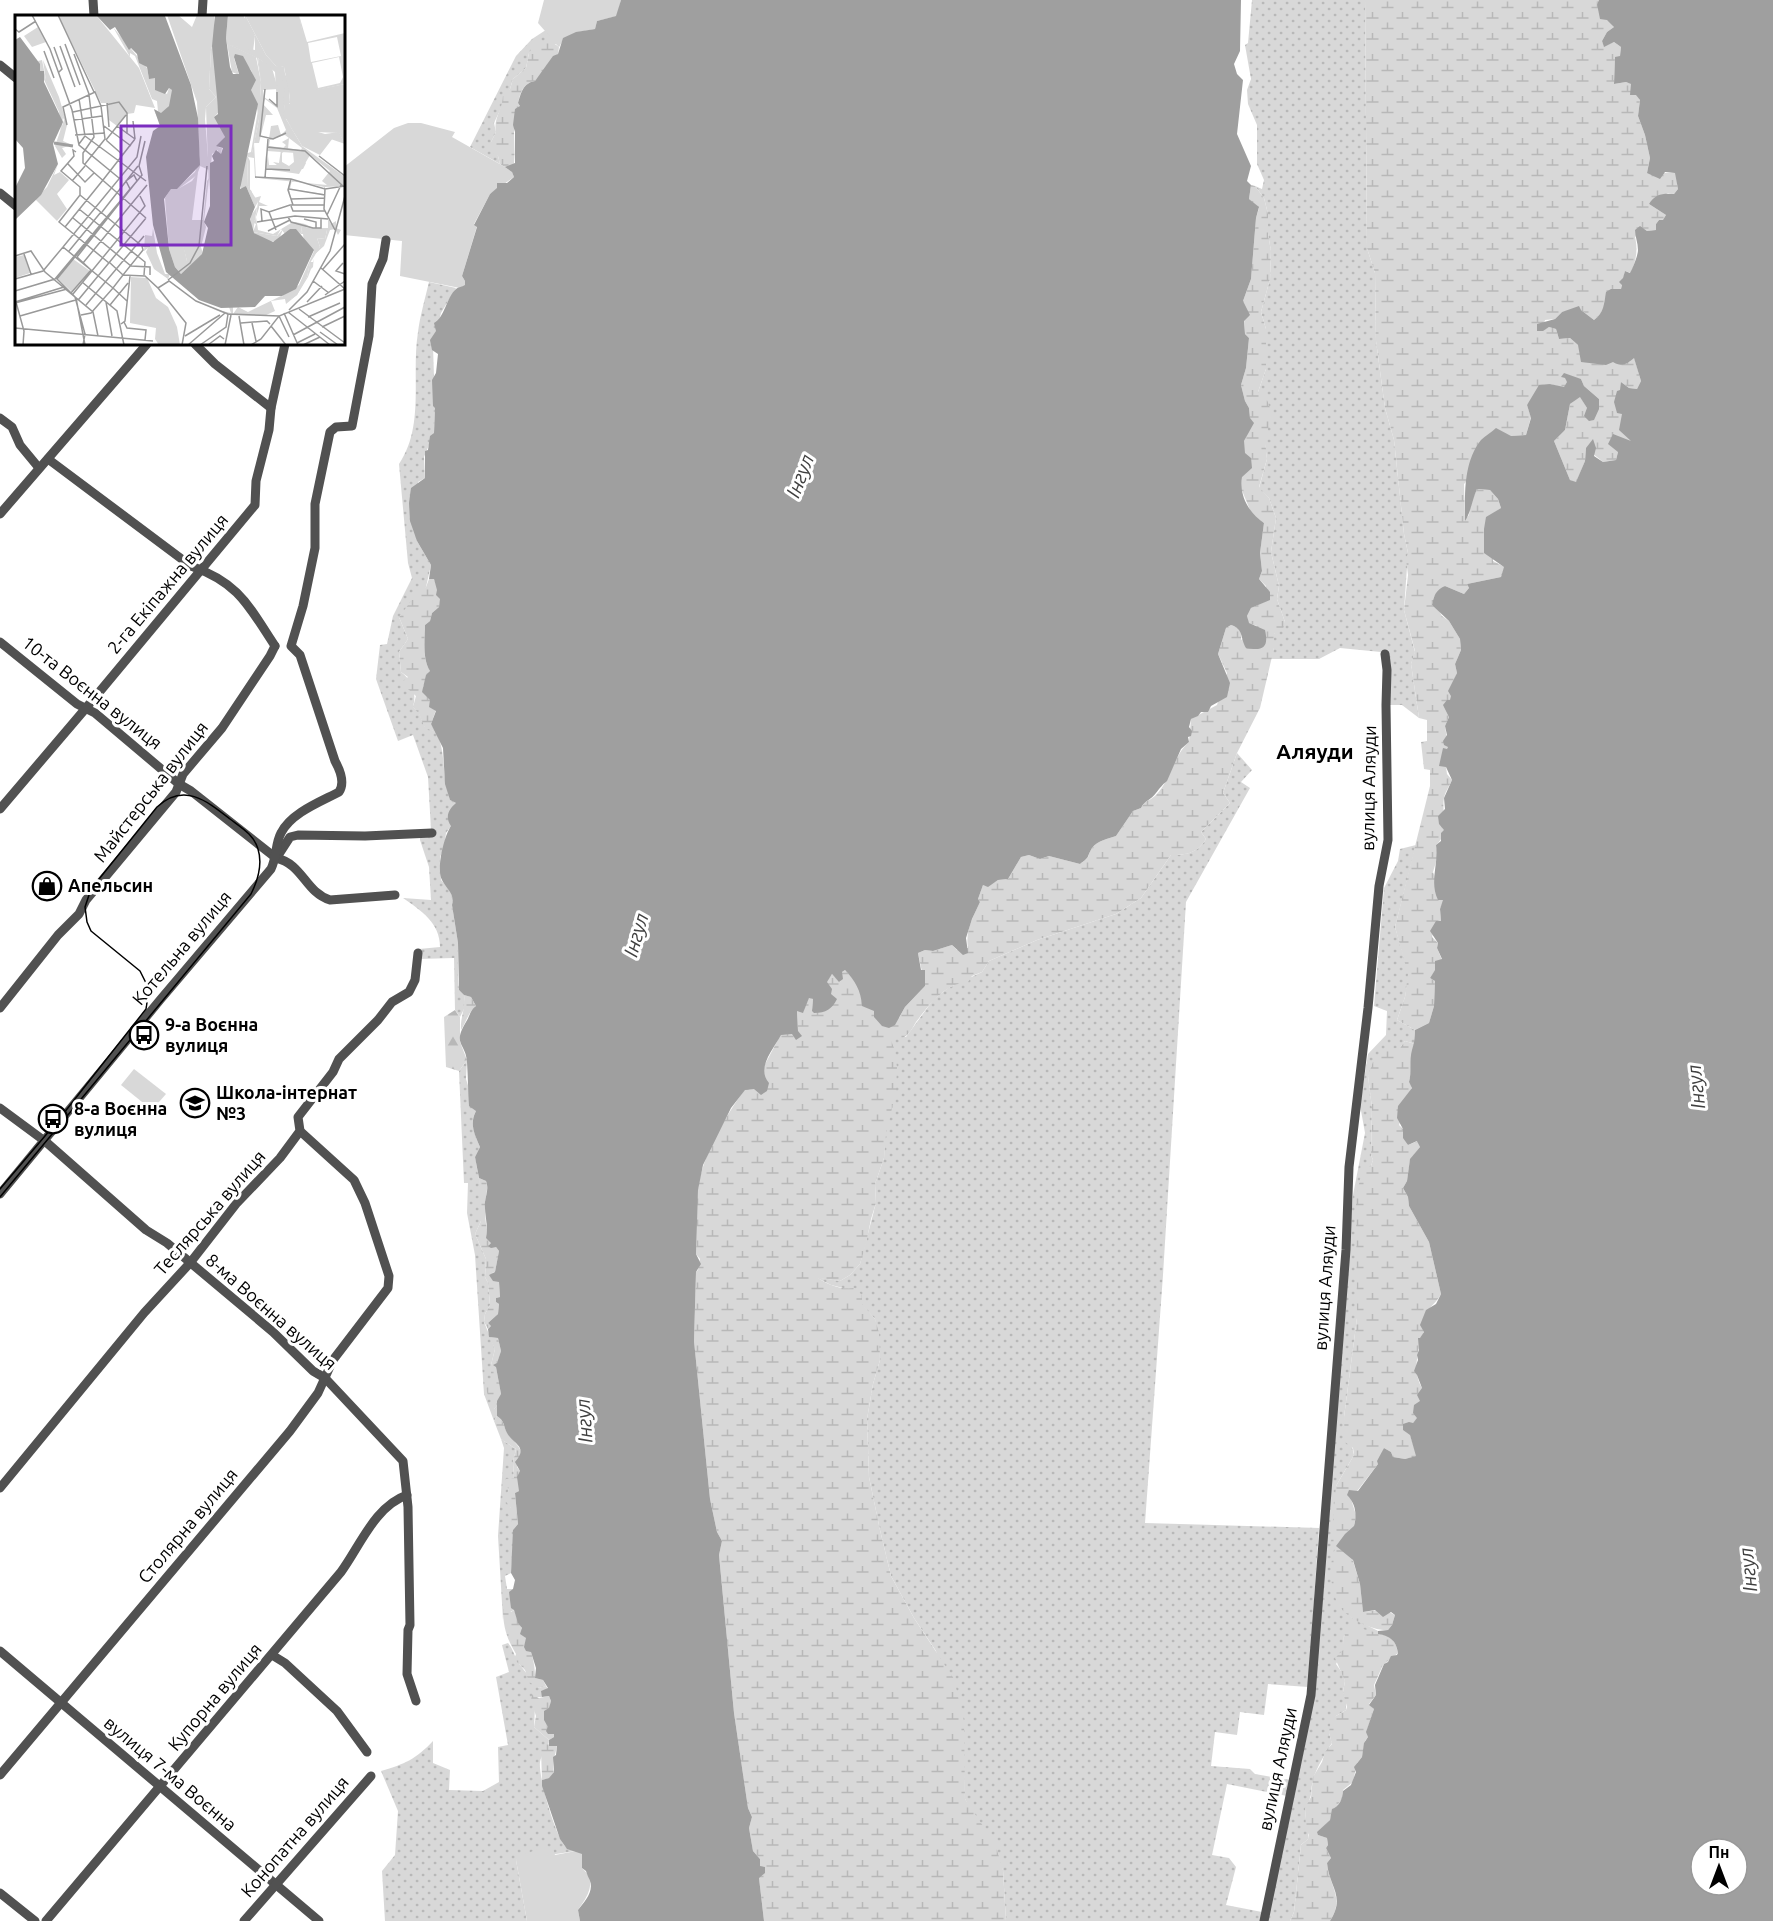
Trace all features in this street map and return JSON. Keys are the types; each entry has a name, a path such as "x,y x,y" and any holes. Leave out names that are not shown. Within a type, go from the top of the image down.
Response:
{"street":[{"path":"93,0 94,15"},
{"path":"202,15 203,0"},
{"path":"0,66 15,77"},
{"path":"0,193 15,205"},
{"path":"48,459 191,566 217,576 238,592 275,646 291,646 303,606 315,548 315,504 330,432 336,427 352,426 369,336 372,284 383,259 386,240"},
{"path":"0,514 146,345"},
{"path":"196,345 215,364 271,408"},
{"name":"2-га Екіпажна вулиця","path":"0,809 255,505 256,481 269,430 271,408 285,345"},
{"path":"0,418 12,427 20,445 39,468"},
{"name":"10-та Воєнна вулиця","path":"0,642 77,704 95,713 179,784 191,790 276,858 287,861 320,897 330,900 395,895"},
{"name":"Майстерська вулиця","path":"0,1008 58,935 79,914 86,900 177,792 183,774 222,728 275,646"},
{"name":"Котельна вулиця","path":"0,1194 271,869 276,858 277,841 282,830 300,813 339,792 341,788 340,771 300,655 291,646"},
{"name":"вулиця Аляуди","path":"1264,1921 1311,1695 1346,1250 1349,1167 1368,1008 1379,886 1388,840 1386,705 1388,670 1385,654"},
{"path":"276,858 290,837 298,835 365,836 432,832"},
{"name":"Теслярська вулиця","path":"0,1488 144,1313 190,1263 236,1204 280,1158 300,1131 298,1117 333,1072 339,1059 378,1020 392,1002 409,992 415,980 418,953"},
{"name":"8-ма Воєнна вулиця","path":"0,1108 44,1141 146,1230 167,1243 273,1332 313,1371 325,1378 403,1461 407,1495 410,1625 407,1674 416,1701"},
{"name":"Столярна вулиця","path":"0,1775 290,1431 318,1393 333,1360 388,1288 389,1276 354,1180 300,1131"},
{"name":"Купорна вулиця","path":"46,1921 341,1572 357,1550 368,1527 395,1499 407,1495"},
{"name":"вулиця 7-ма Воєнна","path":"0,1651 319,1921"},
{"path":"272,1655 301,1676 337,1711 367,1752"},
{"name":"Конопатна вулиця","path":"244,1921 371,1776"},
{"path":"0,1893 35,1921"}],"green space":[{"path":"544,0 621,0 617,16 597,21 595,29 579,32 566,38 559,47 538,23"},
{"path":"621,0 563,38 559,47 556,44 529,53 526,68 513,79 494,123 496,132 491,142 500,164 470,147 516,56 532,39 552,26"},
{"path":"1252,0 1365,0 1367,248 1375,273 1376,341 1385,408 1394,440 1408,553 1404,610 1415,652 1411,664 1419,718 1402,705 1390,705 1381,652 1340,648 1319,659 1270,659 1274,648 1274,634 1285,622 1277,599 1279,586 1271,552 1276,518 1269,498 1259,488 1267,459 1258,392 1266,369 1266,329 1261,312 1270,279 1271,251 1268,214 1264,198 1255,186 1262,189 1264,180 1257,164 1257,125 1248,104 1247,90 1251,79 1245,45 1248,43"},
{"path":"1365,0 1599,0 1597,4 1614,27 1607,32 1602,41 1604,46 1614,42 1621,47 1620,57 1615,57 1614,84 1626,82 1632,84 1640,100 1638,116 1650,158 1647,173 1676,173 1678,189 1674,194 1668,193 1649,204 1666,215 1663,221 1659,220 1656,224 1657,230 1644,229 1635,237 1636,255 1631,273 1625,271 1621,289 1605,298 1604,308 1599,315 1594,320 1581,310 1562,312 1555,319 1545,320 1543,330 1549,327 1556,329 1559,339 1570,338 1578,345 1613,362 1634,357 1641,381 1637,389 1629,388 1621,382 1622,414 1632,442 1618,452 1616,460 1603,462 1586,448 1585,461 1576,483 1570,480 1554,441 1565,430 1570,404 1580,396 1587,408 1599,399 1584,386 1581,379 1561,377 1566,378 1564,388 1550,384 1527,405 1531,417 1526,435 1511,436 1464,484 1465,519 1469,515 1471,502 1477,489 1490,490 1498,499 1501,508 1489,516 1493,561 1505,567 1501,577 1467,584 1469,588 1464,594 1445,586 1434,597 1432,605 1449,621 1460,639 1461,650 1455,664 1457,673 1453,683 1449,717 1445,726 1448,746 1446,767 1447,774 1452,780 1444,798 1444,829 1441,840 1436,845 1438,855 1433,872 1444,900 1440,909 1441,921 1436,922 1432,937 1438,943 1437,948 1442,960 1430,978 1435,981 1434,1006 1429,1023 1415,1030 1397,1020 1405,997 1408,974 1395,927 1430,786 1430,770 1424,769 1421,742 1427,741 1427,720 1419,718 1411,664 1415,651 1404,610 1408,553 1394,440 1385,408 1376,341 1375,273 1367,248"},
{"path":"536,41 556,45 559,47 558,54 535,81 525,86 521,92 514,130 515,155 512,172 500,164 498,156 490,151 491,142 496,132 495,127 503,95 510,89 513,79 526,68 529,53"},
{"path":"408,123 421,123 455,132 452,137 512,172 514,177 490,194 474,224 477,226 462,276 465,286 460,288 400,276 402,241 345,235 345,166 394,128"},
{"path":"1251,185 1255,186 1264,198 1268,214 1271,251 1270,279 1261,312 1266,329 1266,369 1258,392 1266,397 1272,414 1265,440 1267,459 1259,487 1269,498 1276,518 1271,552 1279,586 1277,599 1285,622 1283,629 1274,634 1274,648 1260,708 1237,753 1223,793 1230,803 1201,832 1206,839 1203,844 1192,852 1171,855 1141,898 1116,914 1037,940 989,961 982,972 972,976 968,982 952,987 938,996 906,1036 899,1039 890,1038 897,1067 896,1091 886,1134 884,1158 875,1184 876,1203 860,1264 850,1275 840,1281 818,1278 835,1286 855,1288 862,1295 862,1304 875,1319 879,1333 880,1360 867,1419 869,1477 880,1530 891,1576 914,1618 954,1679 964,1721 965,1799 995,1844 1003,1870 1006,1921 764,1921 759,1878 760,1859 753,1851 749,1828 752,1817 748,1808 734,1713 719,1555 722,1541 717,1532 710,1499 694,1341 696,1272 700,1259 696,1254 700,1176 715,1137 737,1100 745,1089 754,1089 764,1076 763,1068 781,1034 798,1031 797,1010 803,1012 809,997 813,999 812,1010 831,994 826,982 832,974 840,982 842,972 845,970 855,981 862,994 899,1018 905,1007 925,986 918,953 952,945 957,950 968,948 969,930 980,902 978,899 983,885 988,886 998,880 1008,879 1021,857 1029,855 1040,859 1049,856 1080,864 1084,861 1094,845 1116,836 1133,811 1141,808 1144,803 1155,796 1164,784 1179,754 1189,742 1191,719 1217,705 1227,673 1218,654 1226,628 1231,625 1238,629 1241,632 1241,640 1257,626 1248,623 1247,616 1251,608 1264,602 1266,586 1259,579 1262,571 1260,553 1264,523 1252,515 1241,488 1244,441 1249,429 1250,418 1241,385 1246,368 1249,338 1245,334 1243,301 1251,279 1256,218 1259,208 1249,199"},
{"path":"429,282 456,288 441,313 433,346 434,433 424,457 425,478 418,482 417,541 431,565 426,587 399,617 408,639 399,652 401,672 411,683 414,692 413,707 419,713 425,727 436,732 439,738 445,783 450,800 456,803 440,857 441,880 451,891 453,899 458,943 459,990 464,995 465,1002 460,1017 455,1010 454,958 419,959 419,949 440,947 437,930 428,918 403,898 431,900 429,867 420,840 420,831 431,830 428,777 413,735 398,741 376,679 380,645 387,644 393,616 412,578 408,563 399,464 407,449 415,417 416,349"},
{"path":"429,579 434,579 441,598 439,607 432,613 430,621 425,625 424,643 427,666 430,671 423,687 436,710 431,724 436,732 425,728 413,707 416,696 401,683 408,677 401,672 399,652 408,639 399,617 420,589 426,587"},
{"path":"1237,753 1252,770 1241,782 1250,788 1186,902 1145,1523 1319,1528 1308,1687 1268,1684 1264,1715 1240,1712 1237,1735 1215,1732 1211,1766 1250,1769 1255,1774 1290,1780 1287,1796 1227,1784 1212,1855 1229,1858 1236,1867 1226,1905 1262,1912 1260,1921 1006,1921 1003,1870 965,1799 964,1775 936,1651 914,1618 891,1576 880,1530 869,1477 867,1419 880,1360 875,1319 847,1289 831,1285 815,1277 840,1281 850,1275 860,1264 876,1203 875,1184 884,1158 890,1037 906,1037 933,1000 948,988 982,972 989,961 1037,940 1116,914 1141,898 1171,855 1191,852 1203,844 1206,839 1201,832 1230,803 1223,793"},
{"path":"1416,845 1395,927 1409,974 1405,997 1397,1020 1415,1030 1415,1044 1405,1041 1368,1076 1372,1108 1371,1155 1373,1160 1357,1282 1357,1318 1344,1417 1354,1455 1336,1486 1336,1546 1351,1617 1378,1631 1378,1634 1344,1635 1343,1650 1336,1664 1345,1681 1343,1692 1346,1710 1336,1716 1329,1733 1332,1743 1313,1780 1311,1796 1305,1811 1308,1839 1301,1845 1294,1912 1290,1921 1266,1921 1306,1740 1353,1195 1365,1133 1360,1105 1368,1054 1386,1035 1387,1011 1374,1006 1384,888 1398,861 1400,849"},
{"path":"464,995 471,997 476,1006 461,1030 464,1004"},
{"path":"455,1010 460,1017 460,1042 467,1060 459,1071 446,1067 444,1017"},
{"path":"1405,1041 1415,1044 1409,1082 1412,1087 1399,1125 1403,1129 1408,1145 1418,1141 1420,1147 1410,1160 1407,1181 1403,1188 1408,1197 1409,1206 1429,1242 1441,1294 1429,1309 1417,1358 1417,1374 1422,1388 1418,1418 1413,1423 1410,1435 1417,1456 1405,1459 1393,1457 1391,1452 1384,1448 1378,1464 1351,1499 1356,1515 1354,1527 1345,1535 1360,1584 1363,1612 1380,1610 1395,1615 1388,1630 1382,1630 1361,1623 1339,1606 1331,1576 1333,1553 1336,1547 1331,1542 1336,1486 1354,1455 1353,1448 1345,1442 1344,1417 1357,1318 1356,1197 1362,1171 1371,1166 1373,1160 1371,1155 1372,1108 1368,1076 1374,1059 1389,1049 1400,1048"},
{"path":"467,1060 466,1079 476,1111 473,1124 480,1147 475,1157 481,1190 481,1221 475,1234 486,1259 485,1277 488,1283 490,1305 484,1322 495,1349 491,1365 491,1400 494,1409 498,1406 494,1421 484,1394 475,1255 467,1213 468,1183 464,1183 459,1071"},
{"path":"134,1069 166,1094 152,1110 121,1085"},
{"path":"479,1178 487,1184 485,1210 491,1243 489,1245 496,1247 499,1251 495,1272 492,1273 499,1281 500,1297 496,1298 499,1304 498,1314 488,1323 491,1326 488,1329 484,1322 490,1305 488,1283 485,1277 486,1259 475,1234 481,1221"},
{"path":"489,1337 498,1338 501,1351 496,1367 501,1394 498,1406 494,1409 491,1408 491,1400 486,1388 491,1384 491,1365 495,1349"},
{"path":"497,1416 521,1451 517,1467 520,1471 519,1491 515,1493 518,1524 513,1530 508,1514 511,1508 503,1498 509,1490 506,1479 514,1478 513,1462 516,1449 501,1439 494,1421"},
{"path":"501,1439 516,1449 513,1462 514,1478 508,1486 507,1498 513,1522 511,1573 505,1576 507,1589 513,1589 514,1610 510,1612 504,1609 503,1620 498,1536 504,1448"},
{"path":"507,1608 511,1612 514,1610 528,1643 535,1678 543,1680 546,1686 539,1688 529,1682 525,1670 514,1659 516,1654 508,1638 504,1622 503,1609"},
{"path":"1353,1626 1391,1637 1398,1653 1383,1665 1374,1685 1376,1695 1369,1704 1374,1709 1367,1730 1368,1737 1362,1757 1357,1763 1353,1782 1343,1790 1343,1798 1318,1835 1327,1838 1326,1848 1331,1858 1327,1863 1328,1871 1336,1899 1334,1913 1330,1921 1290,1921 1294,1912 1301,1845 1309,1835 1306,1829 1305,1808 1311,1797 1313,1777 1325,1752 1332,1744 1329,1733 1331,1719 1347,1707 1343,1692 1345,1681 1335,1658 1343,1650 1345,1633"},
{"path":"508,1643 518,1663 536,1685 539,1688 546,1686 548,1689 542,1691 542,1697 537,1697 535,1712 534,1727 549,1740 540,1762 540,1769 558,1833 567,1848 576,1851 516,1860 527,1921 385,1921 382,1871 395,1855 398,1811 381,1771 410,1760 433,1741 433,1763 450,1770 449,1790 483,1791 499,1782 498,1747 508,1745 496,1677 509,1672 502,1645"},
{"path":"532,1695 539,1698 549,1696 551,1701 547,1724 554,1737 549,1740 534,1727 536,1716 531,1700"},
{"path":"545,1744 557,1745 553,1762 554,1772 550,1778 542,1780 541,1749"},
{"path":"547,1846 553,1849 555,1855 576,1851 583,1853 582,1868 587,1873 590,1884 587,1895 578,1910 580,1921 527,1921 516,1860"}],"water":[{"name":"Інгул","path":"621,0 1241,0 1240,51 1234,64 1237,74 1243,80 1237,134 1251,166 1247,181 1251,185 1249,199 1259,207 1251,279 1243,301 1250,315 1244,321 1245,334 1249,338 1246,368 1241,385 1250,418 1254,423 1244,441 1245,453 1251,458 1252,468 1242,477 1241,484 1246,503 1264,523 1260,553 1262,571 1259,579 1270,592 1270,600 1251,608 1247,616 1249,623 1265,630 1265,644 1257,649 1246,648 1238,629 1231,625 1226,628 1218,654 1230,683 1227,697 1211,706 1208,712 1201,712 1191,719 1189,727 1192,731 1191,736 1188,737 1189,742 1181,749 1167,781 1141,808 1133,811 1116,836 1097,843 1080,864 1049,856 1040,859 1029,855 1021,857 1008,879 998,880 988,887 983,885 978,899 980,902 966,938 968,953 963,955 952,945 918,953 921,970 925,970 925,986 905,1007 895,1025 889,1028 882,1026 874,1017 874,1011 862,1006 857,986 845,970 842,972 843,979 839,982 832,974 827,982 832,989 831,994 837,999 831,1008 814,1013 812,1011 813,999 809,998 803,1013 797,1011 798,1031 802,1036 796,1040 792,1034 781,1035 765,1065 765,1077 769,1083 767,1091 761,1095 754,1089 745,1090 731,1108 703,1165 698,1190 696,1254 701,1264 696,1272 694,1341 710,1499 717,1532 722,1541 719,1555 734,1713 748,1808 752,1817 749,1828 753,1851 760,1859 760,1866 765,1867 765,1873 759,1878 764,1921 580,1921 578,1910 590,1893 590,1881 586,1871 582,1868 582,1854 567,1849 560,1839 542,1786 542,1780 549,1778 554,1772 553,1757 556,1755 557,1746 549,1746 549,1740 554,1737 554,1734 548,1734 546,1731 548,1727 544,1720 544,1711 549,1708 551,1701 549,1696 542,1697 541,1691 548,1688 543,1680 535,1678 536,1668 531,1652 526,1651 524,1647 526,1638 520,1634 522,1628 511,1608 509,1592 513,1589 515,1580 511,1573 513,1530 518,1524 515,1493 519,1491 517,1477 520,1471 515,1462 519,1457 520,1449 497,1416 497,1401 501,1394 496,1367 493,1365 497,1363 501,1351 498,1338 489,1337 488,1329 491,1326 488,1323 498,1314 499,1304 496,1298 500,1297 499,1282 493,1281 489,1275 495,1272 499,1251 496,1247 488,1246 491,1243 486,1238 487,1187 486,1181 479,1178 475,1157 480,1147 473,1125 476,1111 469,1106 467,1062 460,1040 462,1030 476,1006 471,997 459,990 458,943 452,897 440,875 442,853 451,826 448,814 456,803 450,800 445,784 443,748 431,724 436,711 429,707 430,700 422,692 426,675 430,671 425,654 425,625 430,621 432,613 439,607 440,599 436,595 434,579 429,579 431,565 417,541 410,521 409,503 411,488 425,478 425,451 428,450 430,436 434,433 435,408 432,380 436,373 438,354 432,350 430,340 436,331 434,323 441,316 457,288 465,285 462,276 477,227 474,225 490,194 497,188 497,183 507,183 514,177 512,172 505,167 515,163 513,125 515,109 520,106 518,103 523,89 535,81 553,56 558,54 563,38 576,32 595,29 597,21 616,16"},
{"name":"Інгул","path":"1599,0 1773,0 1773,1921 1330,1921 1335,1912 1337,1898 1328,1871 1327,1863 1331,1858 1326,1848 1327,1838 1318,1835 1317,1832 1330,1820 1332,1809 1340,1802 1343,1791 1351,1785 1356,1772 1354,1767 1362,1757 1364,1743 1368,1737 1366,1732 1374,1709 1369,1705 1376,1695 1375,1685 1384,1664 1391,1656 1398,1653 1392,1639 1378,1634 1378,1631 1388,1630 1395,1615 1391,1612 1383,1617 1375,1610 1363,1612 1360,1584 1353,1560 1336,1546 1354,1526 1355,1510 1347,1495 1349,1490 1358,1491 1378,1464 1377,1461 1384,1448 1391,1452 1393,1457 1405,1459 1416,1456 1410,1435 1403,1430 1403,1424 1413,1423 1417,1418 1413,1413 1414,1405 1420,1401 1417,1395 1422,1388 1414,1371 1418,1360 1418,1338 1424,1332 1420,1325 1426,1310 1436,1304 1441,1294 1429,1242 1409,1206 1408,1197 1403,1188 1407,1181 1410,1159 1420,1147 1417,1141 1408,1145 1403,1138 1403,1129 1397,1118 1398,1106 1412,1088 1409,1082 1415,1030 1429,1023 1434,1006 1435,981 1430,978 1435,970 1435,961 1442,959 1437,948 1438,943 1430,931 1436,921 1441,921 1440,909 1443,900 1438,900 1434,886 1436,845 1441,841 1441,833 1444,830 1439,824 1438,816 1445,809 1444,798 1452,780 1446,767 1439,766 1443,748 1448,747 1443,741 1447,735 1445,726 1449,717 1443,705 1450,700 1451,696 1448,691 1457,673 1455,664 1461,650 1460,639 1449,621 1432,605 1436,593 1445,586 1464,594 1469,588 1467,584 1501,577 1504,567 1484,553 1484,529 1486,517 1501,508 1498,499 1490,490 1477,489 1465,521 1468,469 1481,440 1496,428 1511,436 1526,435 1531,418 1527,405 1539,385 1550,384 1564,387 1567,382 1561,377 1564,373 1581,379 1584,386 1599,399 1599,409 1594,420 1589,421 1584,416 1587,408 1580,397 1570,404 1565,430 1554,441 1570,480 1576,482 1585,461 1586,448 1593,439 1596,448 1594,456 1603,462 1616,460 1618,452 1608,444 1613,434 1631,441 1619,430 1622,414 1617,413 1614,402 1621,382 1629,388 1637,389 1641,381 1634,358 1622,365 1613,362 1606,365 1581,362 1578,345 1570,338 1559,339 1556,329 1549,327 1543,331 1537,331 1537,324 1555,319 1562,312 1579,306 1594,320 1603,308 1606,292 1611,289 1621,289 1622,285 1619,282 1625,271 1630,273 1633,268 1638,250 1635,230 1640,226 1647,231 1656,230 1656,224 1666,215 1649,204 1657,196 1674,194 1678,189 1675,173 1665,172 1660,179 1647,173 1650,158 1638,116 1640,100 1636,95 1630,95 1631,84 1626,82 1614,84 1615,57 1620,56 1621,47 1614,42 1604,47 1602,41 1607,32 1614,27 1607,20 1600,19 1597,4"}],"tram line":[{"path":"0,1189 56,1123 146,1009 149,989 140,971 91,931 85,907 91,889 157,807 177,796 186,795 204,801 243,829 256,844 260,867 251,894 0,1197"}],"place":[{"name":"Апельсин","path":"47,886"},
{"name":"9-а Воєнна вулиця","path":"144,1035"},
{"name":"Школа-інтернат №3","path":"195,1103"},
{"name":"8-а Воєнна вулиця","path":"53,1119"}],"district":[{"name":"Аляуди","path":"1315,752"}]}
